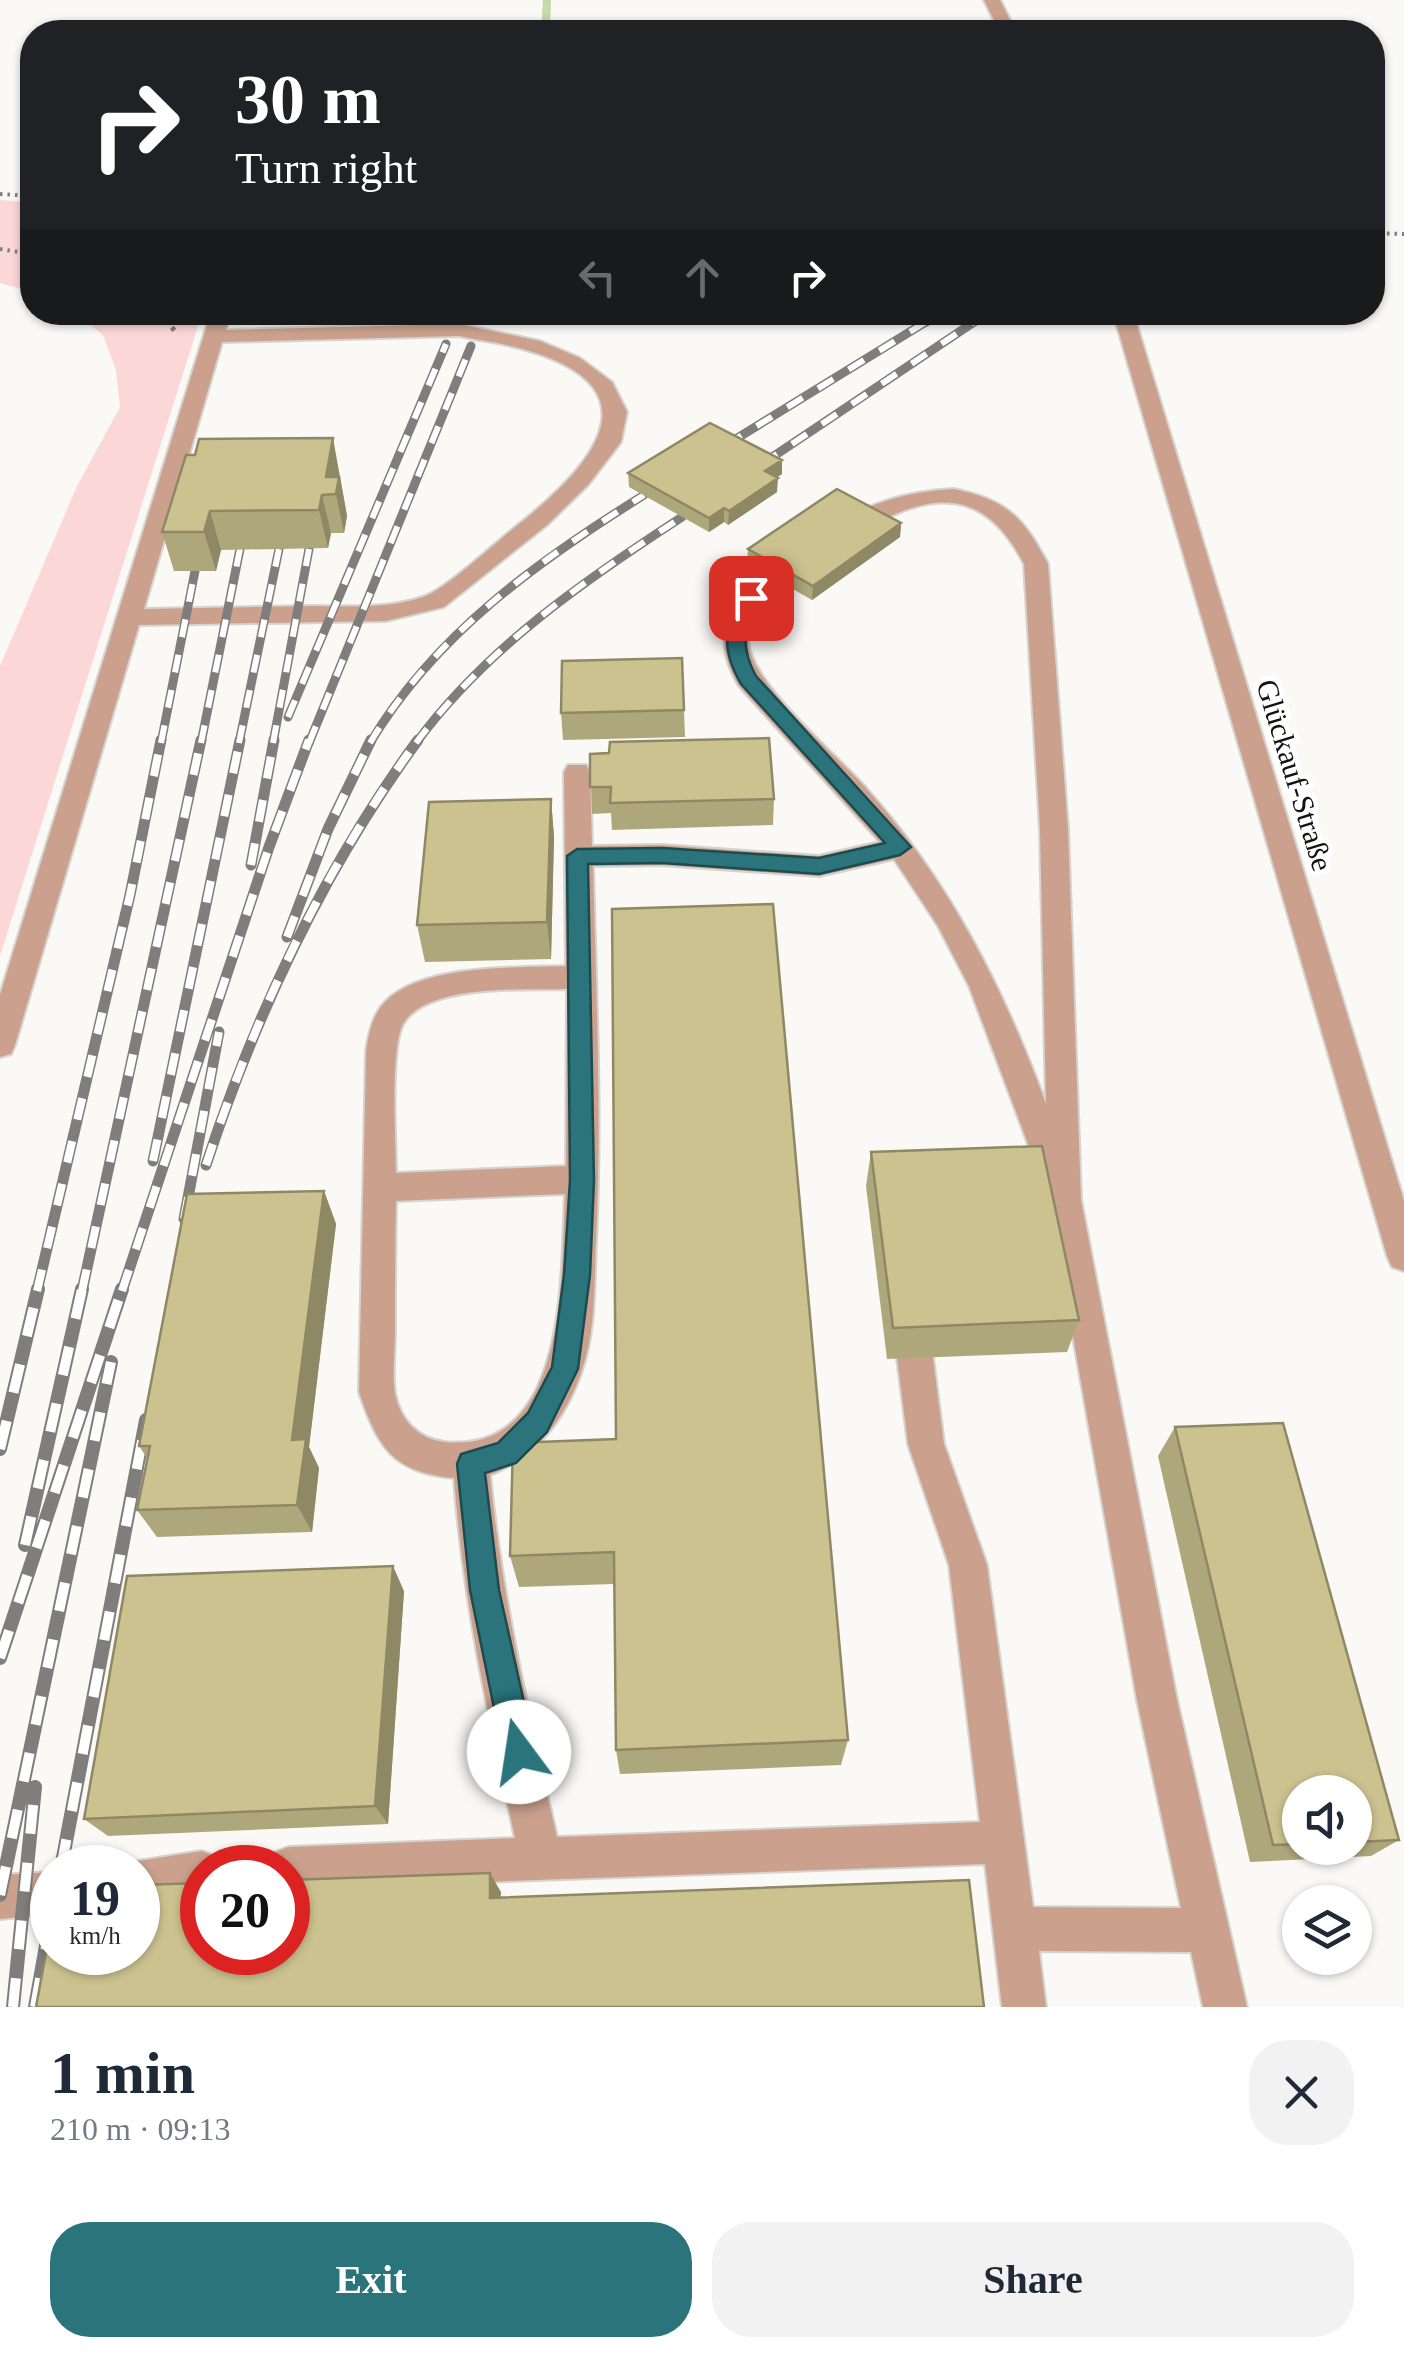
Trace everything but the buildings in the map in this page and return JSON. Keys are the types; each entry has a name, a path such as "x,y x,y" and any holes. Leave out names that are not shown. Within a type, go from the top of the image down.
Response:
{"street":[{"path":"0,1045 218,325"},
{"path":"128,616 386,613 435,602 539,520 580,480 610,442 616,412 605,386 574,362 516,340 458,330 250,325"},
{"name":"Glückauf-Straße","path":"1127,325 1404,1256"},
{"path":"1065,1200 1027,1096 957,936 900,847 748,680 736,658 734,636 751,598 875,513 921,496 978,500 1018,524 1036,564 1054,829 1065,1200 1157,1700 1225,2007"},
{"path":"577,772 582,978 582,1180 577,1275 565,1369 537,1422 506,1454 470,1464 427,1458 391,1434 377,1377 381,1052 392,1014 406,1000 449,985 582,978"},
{"path":"577,856 662,855 819,866 900,847"},
{"path":"382,1188 582,1180"},
{"path":"915,1358 926,1444 968,1565 1024,2007"},
{"path":"470,1464 479,1558 496,1656 540,1856"},
{"path":"310,1867 1002,1842"},
{"path":"0,1897 30,1895"},
{"path":"1014,1929 1208,1930"}],"shaded area":[{"path":"0,200 20,202 20,289 0,283"},
{"path":"91,325 198,325 0,956 0,666 77,486 120,407 116,370 103,335"}],"waterway":[{"path":"546,20 547,0"}],"railway":[{"path":"726,445 921,325"},
{"path":"762,464 970,325"},
{"path":"288,717 446,344"},
{"path":"309,743 471,346"},
{"path":"370,743 396,704 457,634 528,574 644,495"},
{"path":"416,743 473,676 505,646 574,591 682,517"},
{"path":"201,743 240,549"},
{"path":"239,743 279,549"},
{"path":"273,743 309,549"},
{"path":"161,743 195,571"},
{"path":"37,1291 130,895 161,740"},
{"path":"82,1291 201,740"},
{"path":"153,1161 240,740"},
{"path":"251,865 274,740"},
{"path":"122,1291 269,847 309,740"},
{"path":"287,937 328,829 371,740"},
{"path":"206,1165 247,1053 295,944 352,840 418,740"},
{"path":"184,1219 219,1032"},
{"path":"0,1449 38,1289"},
{"path":"25,1545 82,1289"},
{"path":"0,1658 122,1289"},
{"path":"0,1895 111,1362"},
{"path":"65,1845 146,1420"},
{"path":"13,2007 35,1787"},
{"path":"35,2007 41,1975"}],"route":[{"path":"519,1752 484,1590 470,1464 506,1454 537,1422 565,1369 577,1275 582,1180 582,978 577,856 662,855 819,866 900,847 748,680 736,658 734,636 751,598"}]}
